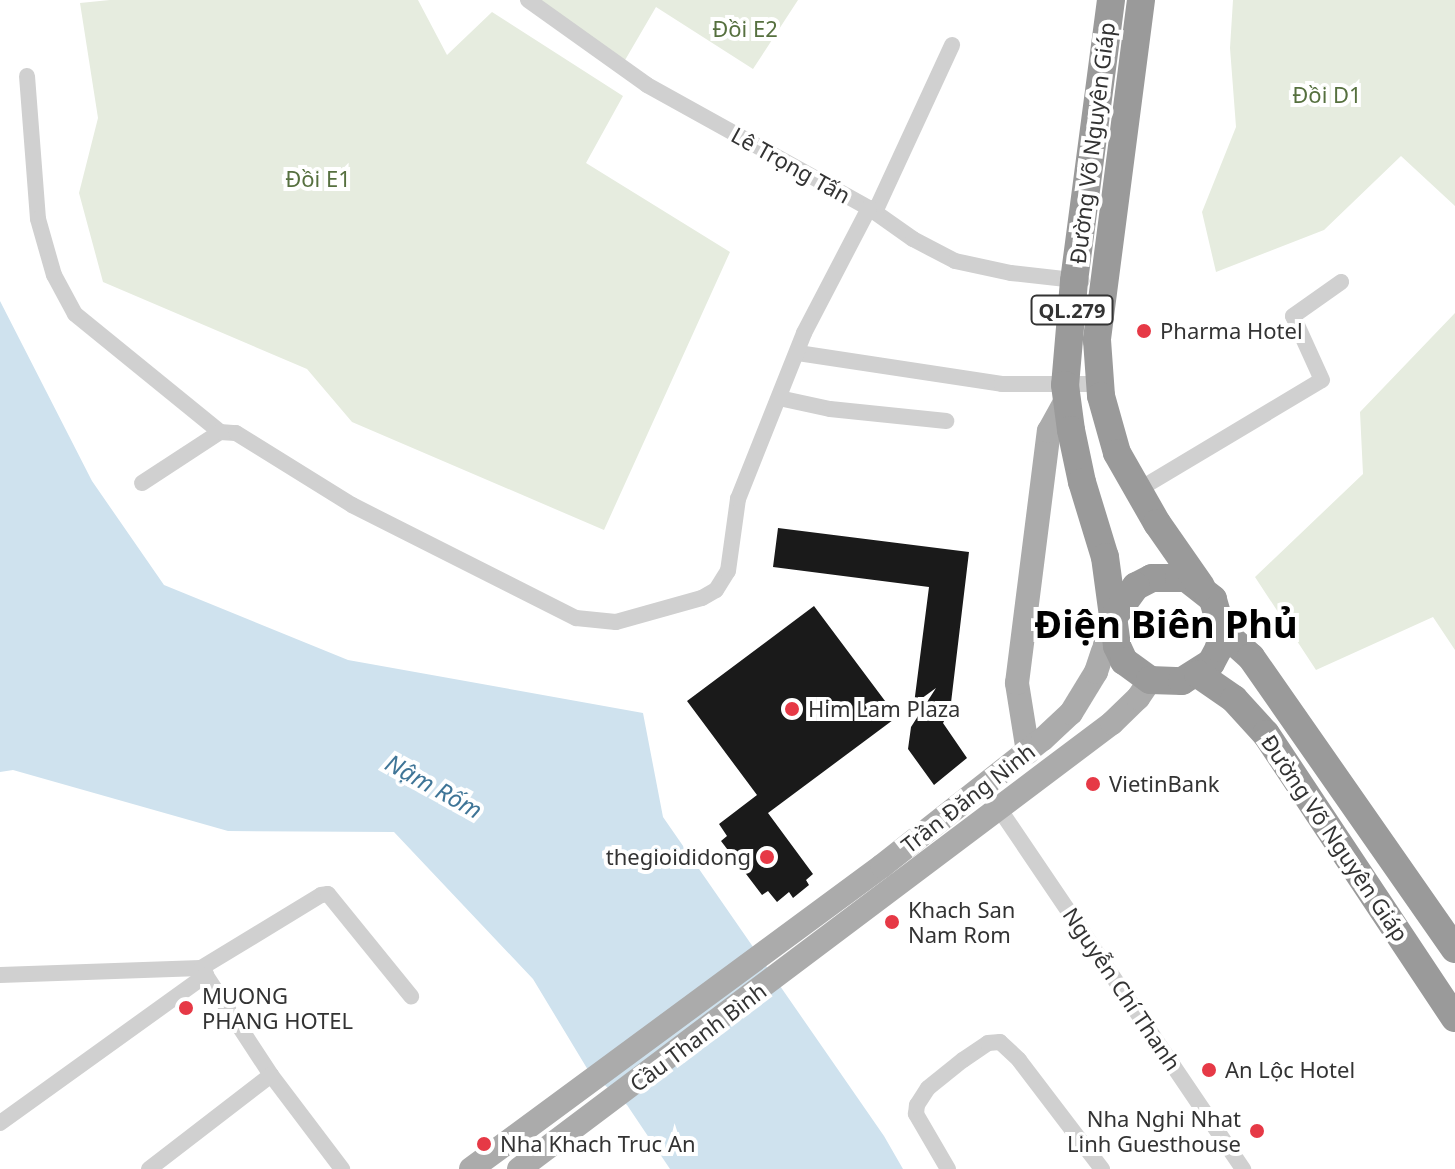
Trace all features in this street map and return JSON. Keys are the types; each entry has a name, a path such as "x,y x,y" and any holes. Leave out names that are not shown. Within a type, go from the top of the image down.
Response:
{"highway":[{"name":"Đường Võ Nguyên Giáp","path":"1111,0 1074,281 1066,393 1082,482 1105,557 1114,616"},
{"name":"Đường Võ Nguyên Giáp","path":"1141,0 1107,282 1097,340 1100,384 1117,453 1201,586"},
{"path":"1114,616 1136,586 1152,578 1186,578 1201,586"},
{"name":"QL.279","path":"1201,586 1213,599 1222,631"},
{"name":"QL.279","path":"1114,616 1117,646 1124,661 1150,680"},
{"name":"Đường Võ Nguyên Giáp","path":"1222,631 1251,657 1455,949"},
{"path":"1150,680 1182,681 1198,674 1219,648 1222,631"},
{"name":"Đường Võ Nguyên Giáp","path":"1198,674 1234,699 1266,734 1455,1018"}],"main road":[{"path":"1028,752 1017,683 1049,431 1066,393"},
{"name":"Trần Đăng Ninh","path":"777,944 985,788 1071,713 1096,672 1114,616"},
{"name":"Trần Đăng Ninh","path":"794,965 1112,723 1138,698 1150,680"},
{"path":"985,788 1000,810"},
{"name":"Cầu Thanh Bình","path":"471,1169 587,1087 777,944"},
{"name":"Cầu Thanh Bình","path":"519,1169 794,965"}],"street":[{"name":"Lê Trọng Tấn","path":"528,0 647,85 872,210 955,261 1011,273 1107,282"},
{"path":"27,76 38,219 54,275 75,314 220,432 236,433 253,442 352,505 545,605 576,618 616,622 657,613 716,590 728,571 738,499 804,333 872,210 952,45"},
{"path":"1138,490 1322,380 1293,316 1341,282"},
{"path":"798,353 1066,393 1100,384"},
{"path":"779,398 830,409 946,421"},
{"path":"142,483 220,432"},
{"name":"Nguyễn Chí Thanh","path":"1000,810 1243,1169"},
{"path":"0,1123 203,972 321,895 328,894 411,996"},
{"path":"0,975 203,972"},
{"path":"203,972 271,1075 342,1169"},
{"path":"948,1169 916,1114 917,1105 928,1088 963,1060 988,1043 1000,1042 1019,1060 1102,1169"},
{"path":"149,1169 271,1075"}],"green space":[{"name":"Đồi E1","path":"110,0 418,0 447,55 492,12 623,96 586,163 730,252 604,530 352,422 307,369 103,282 79,193 98,118 80,3"},
{"name":"Đồi E2","path":"529,0 798,0 753,69 656,7 621,67"},
{"name":"Đồi D1","path":"1233,0 1455,0 1455,206 1401,156 1324,230 1216,272 1202,212 1236,127 1230,48"},
{"path":"1455,313 1455,650 1433,617 1316,670 1255,577 1363,474 1360,412"}],"water":[{"name":"Nậm Rốm","path":"0,301 92,481 164,585 348,660 643,713 663,817 884,1136 903,1169 670,1169 627,1105 588,1070 533,979 394,832 228,831 13,770 0,772"}],"building":[{"path":"778,528 969,552 950,711 943,723 967,758 934,785 908,749 911,727 936,688 914,704 929,587 773,567"},
{"name":"Him Lam Plaza","path":"814,606 897,717 768,813 813,874 806,880 809,885 793,898 789,892 777,902 768,891 762,895 721,841 727,836 719,824 757,795 687,701"}],"place":[{"name":"Pharma Hotel","path":"1144,331"},
{"name":"Him Lam Plaza","path":"792,709"},
{"name":"VietinBank","path":"1093,784"},
{"name":"thegioididong","path":"767,857"},
{"name":"Khach San Nam Rom","path":"892,922"},
{"name":"MUONG PHANG HOTEL","path":"186,1008"},
{"name":"An Lộc Hotel","path":"1209,1070"},
{"name":"Nha Nghi Nhat Linh Guesthouse","path":"1257,1131"},
{"name":"Nha Khach Truc An","path":"484,1144"}],"district":[{"name":"Điện Biên Phủ","path":"1166,624"}]}
